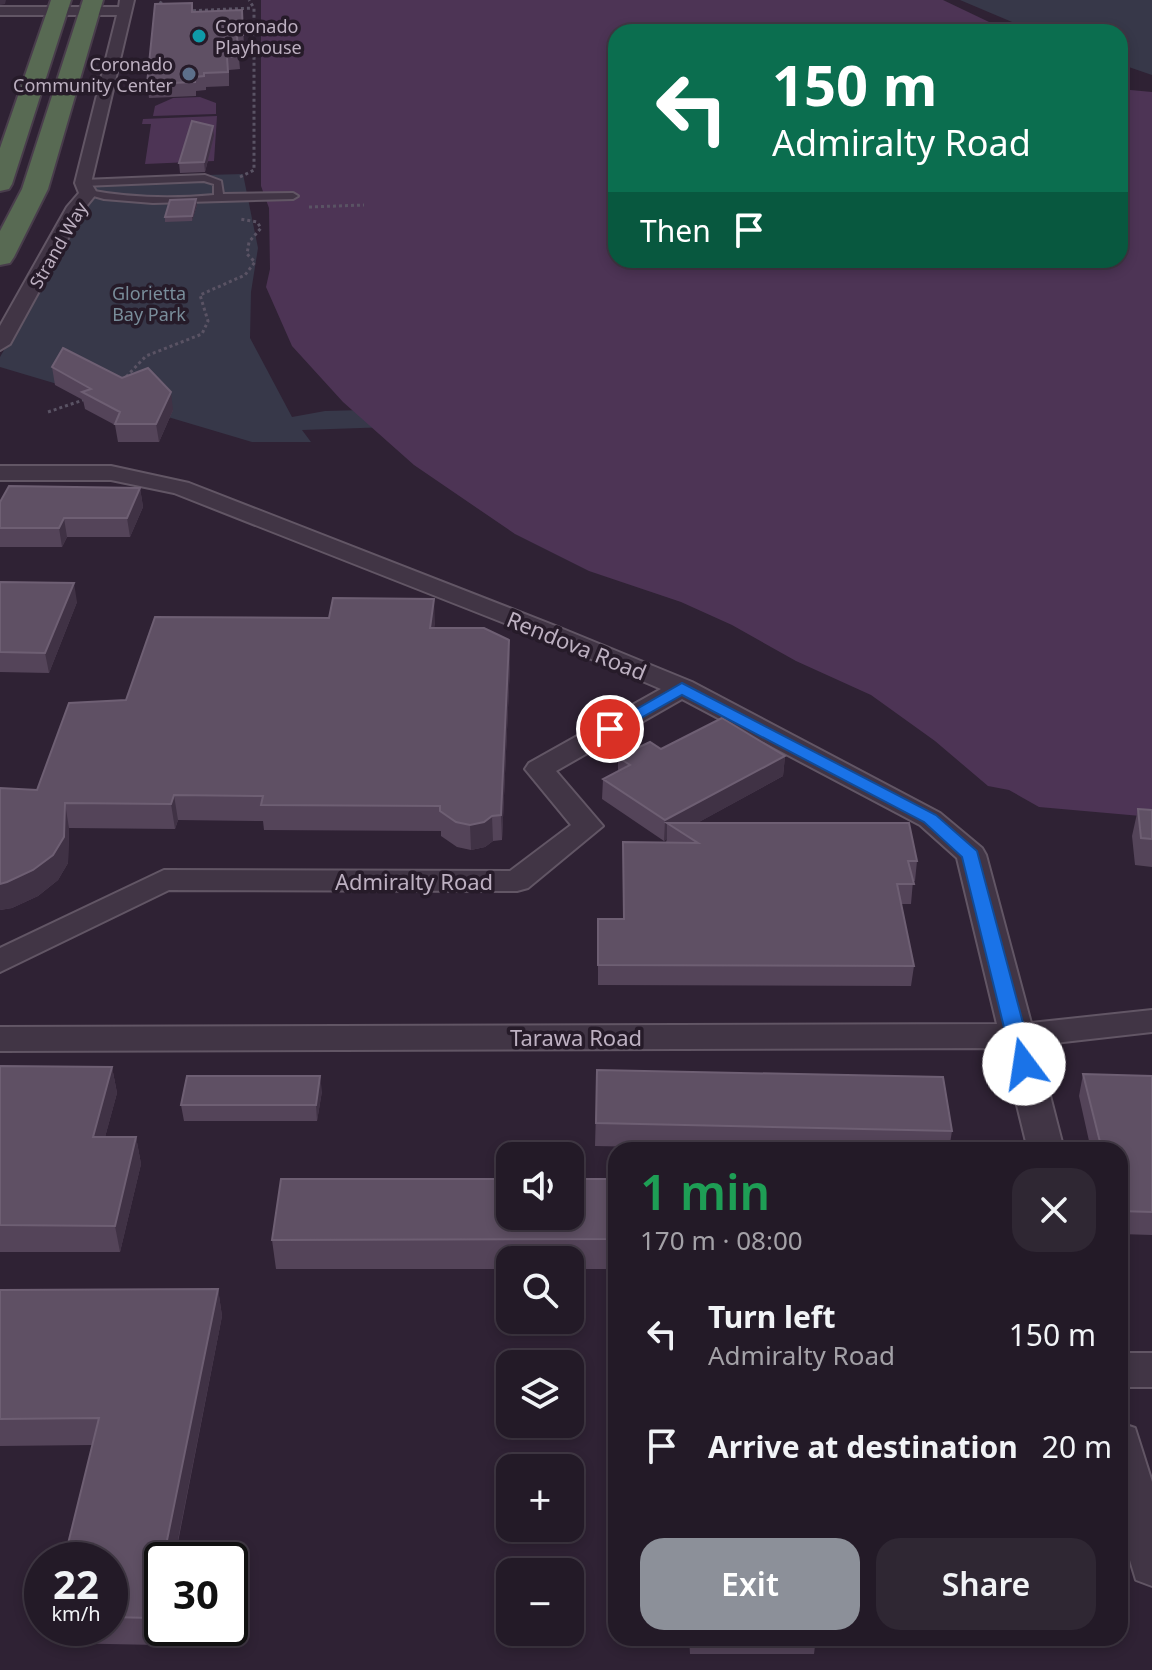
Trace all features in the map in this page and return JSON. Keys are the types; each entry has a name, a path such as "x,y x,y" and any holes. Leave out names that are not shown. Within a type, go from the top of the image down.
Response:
{"highway":[{"path":"0,257 35,189 91,6"},
{"path":"0,184 6,146 58,9"}],"street":[{"path":"0,11 126,6"},
{"name":"Strand Way","path":"0,344 82,194 126,6"},
{"path":"0,19 58,9"},
{"name":"Rendova Road","path":"0,473 111,473 181,488 544,630 682,688 930,819 971,855 1044,1142"},
{"path":"0,490 62,473"},
{"name":"Admiralty Road","path":"0,961 164,880 517,881 588,826 539,769 682,688"},
{"name":"Tarawa Road","path":"0,1039 1017,1036 1152,1021"},
{"path":"1128,1370 1152,1370"},
{"path":"1128,1472 1152,1566"}],"lane":[{"path":"82,194 205,178 218,183 222,197"},
{"path":"82,194 143,200 293,196"}],"path":[{"path":"218,183 254,170 254,8 249,0"},
{"path":"184,11 254,8"},
{"path":"116,388 146,356 202,334 208,321 200,295 245,275 255,262 247,254 249,242 261,228 257,222 231,219 222,197"},
{"path":"301,207 364,205"},
{"path":"48,412 102,393"}],"green space":[{"path":"960,0 1152,0 1152,75 1128,67 1128,24 1017,24"},
{"name":"Glorietta Bay Park","path":"243,174 258,248 251,292 250,338 292,417 325,411 479,407 478,424 302,430 311,442 252,442 0,367 0,357 72,233 94,178"}],"shaded area":[{"path":"261,0 943,0 993,24 608,24 608,268 1128,268 1128,90 1152,92 1152,817 1039,807 1009,790 988,786 935,741 871,695 796,661 732,625 681,602 589,571 515,534 414,465 343,402 292,346 266,287 270,269 269,208 261,186"},
{"path":"200,97 216,103 216,114 153,116 155,106 173,98"},
{"path":"217,116 214,161 145,164 151,124 142,124 143,119"}],"building":[{"path":"192,3 192,12 242,10 243,35 237,35 238,56 227,57 228,72 204,73 204,76 195,77 195,82 147,84 155,4"},
{"path":"192,121 213,126 204,162 179,163"},
{"path":"196,199 192,216 165,217 170,200"},
{"path":"63,348 122,378 148,368 171,392 156,424 115,424 120,412 82,392 91,389 52,367"},
{"path":"9,486 140,488 127,518 64,518 59,528 0,528 0,502"},
{"path":"0,582 74,583 45,653 0,652"},
{"path":"333,598 434,599 430,628 484,628 509,640 501,815 470,825 456,822 440,811 440,806 261,805 263,796 174,795 171,804 65,803 64,837 53,855 33,870 0,884 0,788 37,790 69,703 126,700 155,617 329,618"},
{"path":"722,718 785,756 665,820 603,779 630,765 618,757 650,742 661,749"},
{"path":"1138,809 1152,810 1152,839 1141,838"},
{"path":"667,823 909,823 917,861 908,861 914,884 897,884 914,966 598,965 598,919 624,919 623,842 698,843"},
{"path":"0,1066 112,1067 93,1137 136,1137 115,1226 0,1225"},
{"path":"597,1070 943,1077 952,1131 596,1123"},
{"path":"1083,1074 1152,1076 1152,1212 1128,1211 1128,1142 1100,1142"},
{"path":"187,1076 320,1076 316,1105 181,1105"},
{"path":"281,1179 496,1179 496,1230 584,1230 584,1179 608,1179 608,1239 272,1240"},
{"path":"218,1289 167,1542 144,1542 144,1618 128,1617 128,1542 68,1542 99,1418 0,1419 0,1290"}],"place":[{"name":"Coronado Playhouse","path":"199,36"},
{"name":"Coronado Community Center","path":"189,74"}],"route":[{"path":"610,729 682,688 930,819 971,855 1024,1064"}]}
